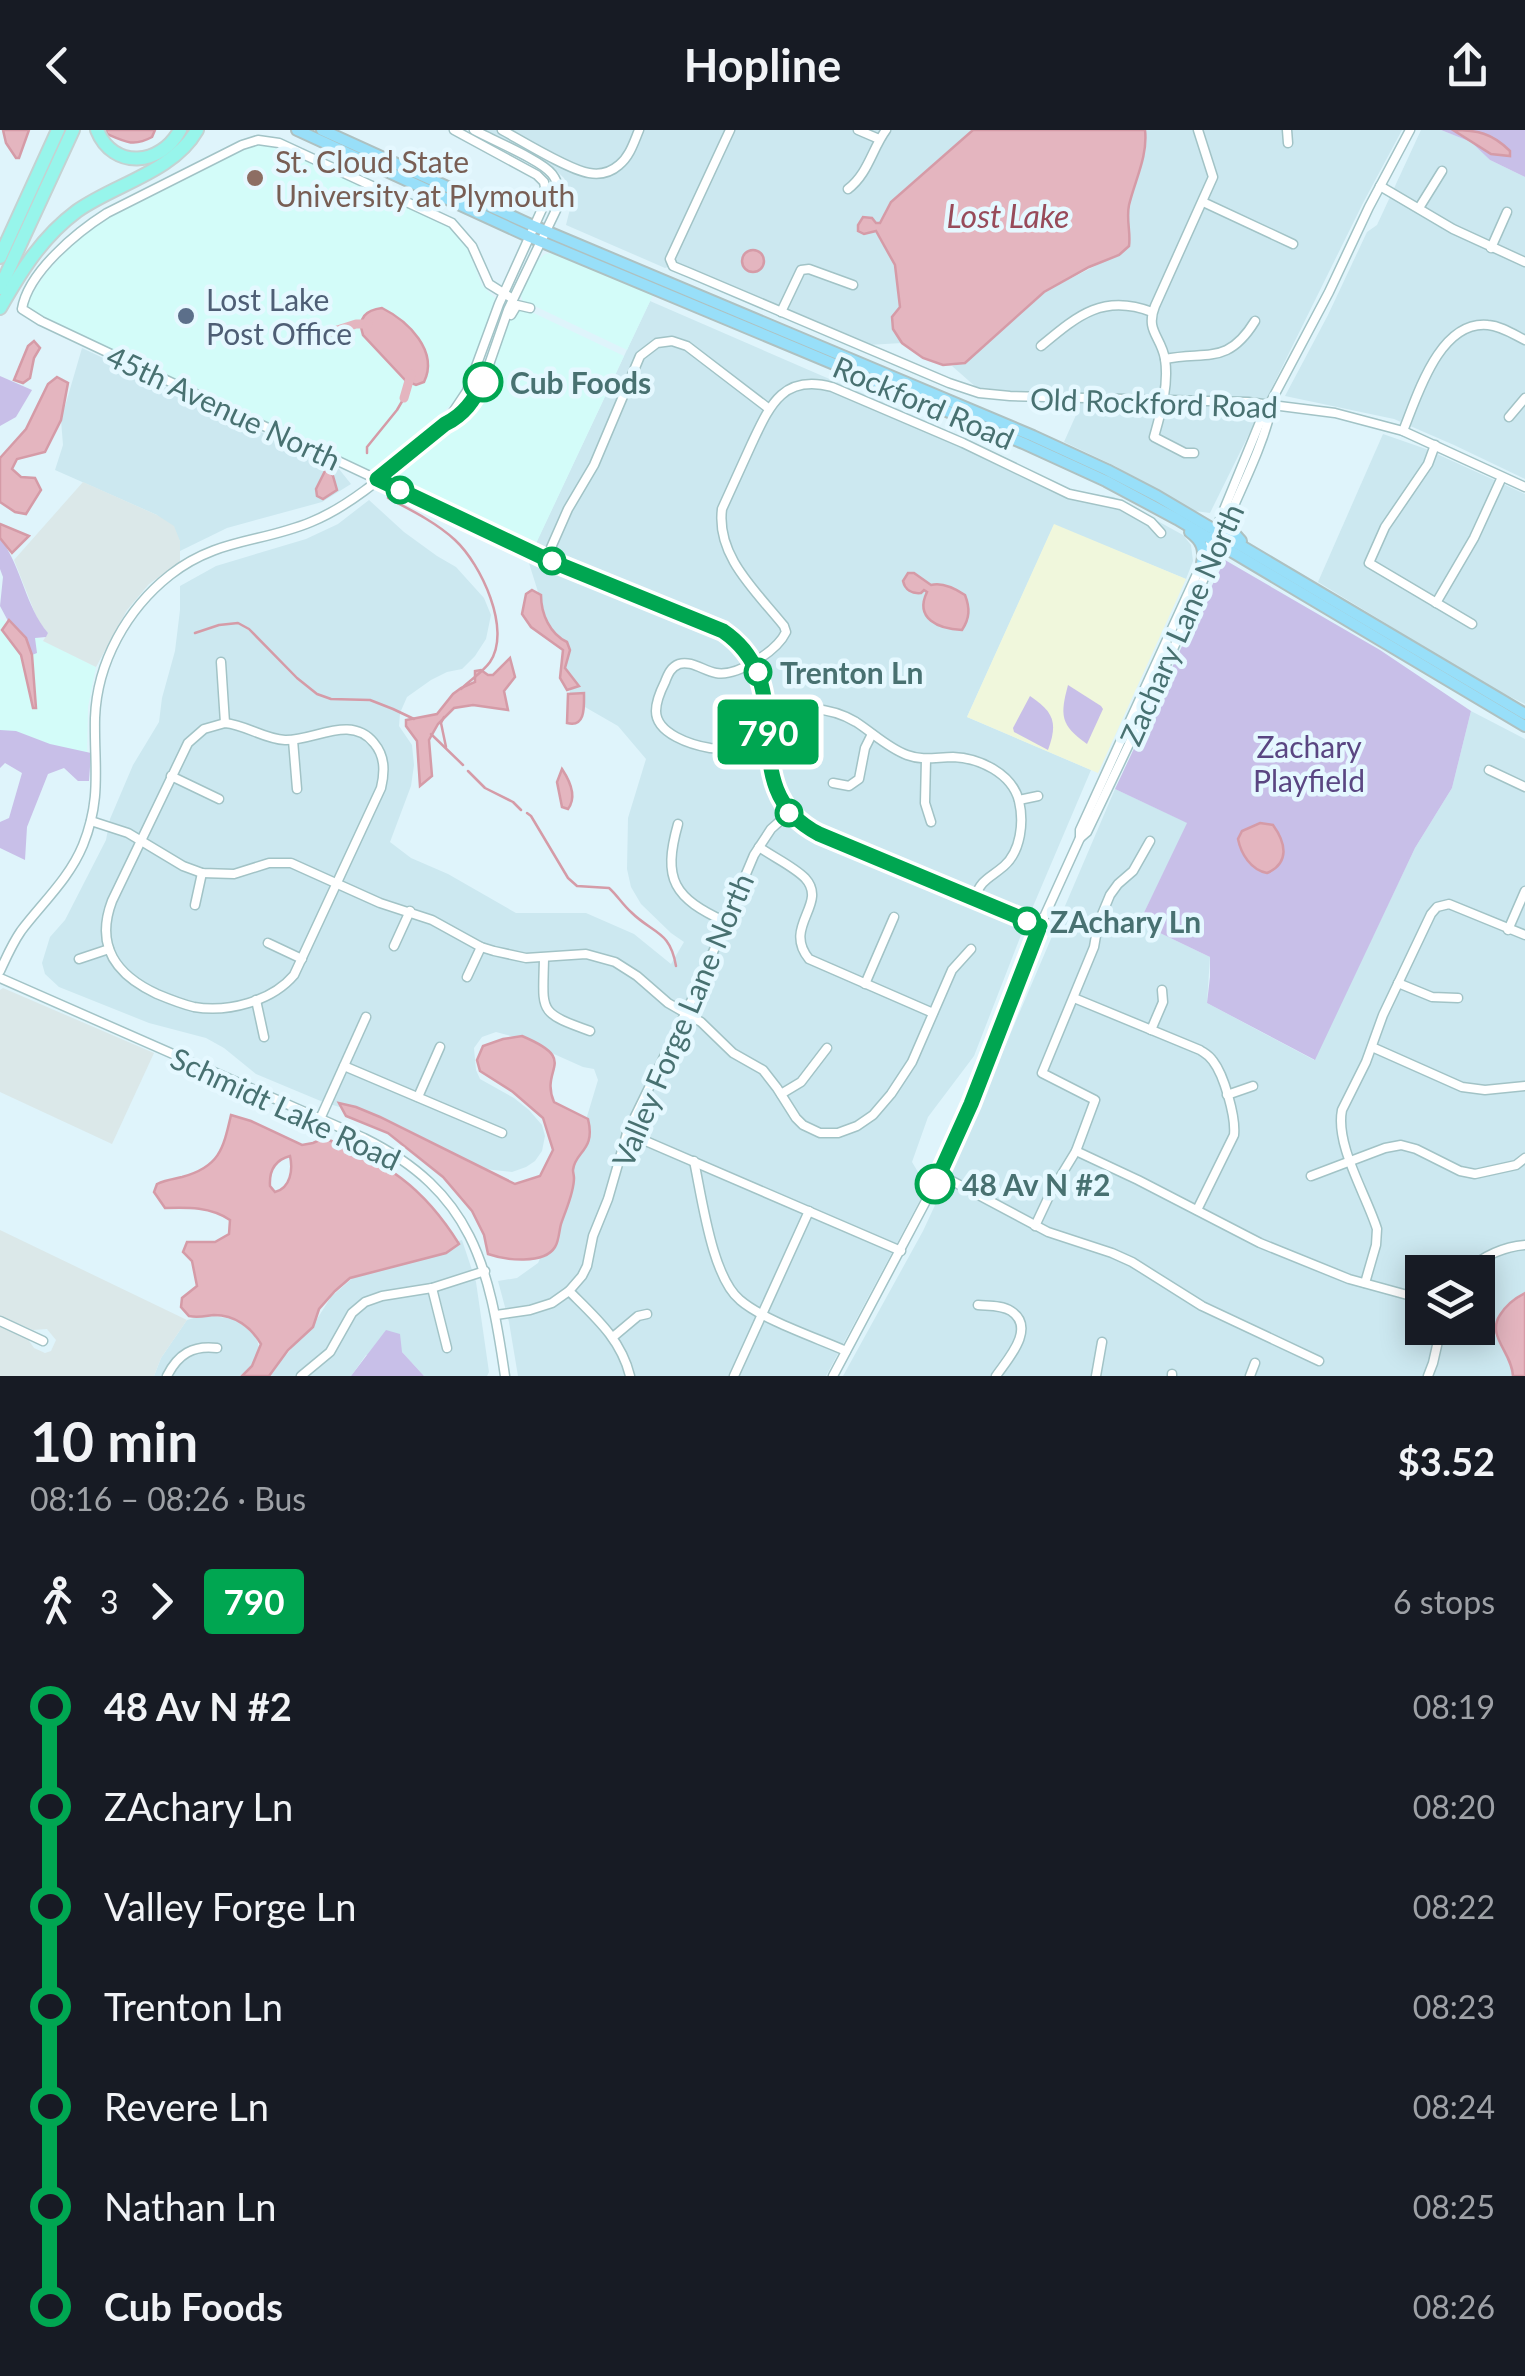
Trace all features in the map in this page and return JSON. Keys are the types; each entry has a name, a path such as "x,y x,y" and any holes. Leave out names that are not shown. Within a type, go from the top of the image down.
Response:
{"highway":[{"path":"0,257 58,130"},
{"path":"0,288 73,130"},
{"path":"97,130 110,150 138,158 162,152 180,130"},
{"path":"0,308 28,260 60,225 98,197 172,160 197,130"}],"main road":[{"name":"Rockford Road","path":"297,130 1106,481 1295,578 1525,714"},
{"name":"Rockford Road","path":"322,130 538,234 1046,441 1132,483 1525,726"},
{"path":"1162,510 1197,537 1204,553 1202,563"},
{"path":"1230,516 1237,538 1290,569 1295,578"}],"street":[{"path":"0,975 20,933 72,866 91,821 98,774 95,717 102,676 118,636 140,603 189,562 228,544 311,522 344,505 456,418 477,394 538,234 547,198 544,182 536,175 454,130"},
{"path":"445,424 468,391 503,294 558,206 559,190 552,174 474,130"},
{"path":"502,130 577,170 594,174 619,165 640,130"},
{"name":"Old Rockford Road","path":"730,130 670,259 673,266 979,393 1272,404 1335,413 1403,431 1525,488"},
{"path":"858,130 879,139"},
{"path":"848,188 860,180 886,130"},
{"path":"1194,453 1185,453 1154,438 1152,427 1164,400 1165,359 1152,331 1152,312 1213,177 1198,130"},
{"path":"1287,130 1288,144"},
{"name":"Zachary Lane North","path":"833,1376 939,1174 975,1094 1040,926 1114,775 1250,456 1267,425 1272,404 1410,130"},
{"name":"45th Avenue North","path":"503,294 489,284 472,246 452,223 279,143 258,140 214,158 88,225 44,269 22,309 546,559 716,628 743,646 754,661"},
{"path":"1420,208 1442,171"},
{"path":"1380,186 1454,229 1525,262"},
{"path":"1203,202 1292,244"},
{"path":"1491,248 1507,212"},
{"path":"782,312 798,266 853,286"},
{"path":"503,294 515,294"},
{"path":"498,335 515,306 530,308 515,294"},
{"path":"1041,346 1073,319 1093,309 1125,304 1152,312"},
{"path":"1165,359 1211,356 1229,350 1246,336 1254,322"},
{"path":"1403,431 1429,365 1458,334 1484,324 1525,340"},
{"path":"546,559 568,509 594,466 645,351 672,341 687,346 768,408"},
{"path":"770,760 752,760 730,750 683,740 662,726 656,715 660,692 676,665 686,663 726,674 743,669 782,640 786,632 732,561 724,546 720,520 768,408 782,393 801,385 832,388 963,443 1069,494 1121,505 1151,522 1161,533"},
{"path":"1509,417 1525,398"},
{"path":"1436,446 1368,563 1472,624"},
{"name":"Zachary Lane North","path":"1080,838 1091,803 1202,563 1230,516 1250,456"},
{"path":"1436,603 1474,538 1502,477"},
{"path":"754,661 760,676 776,792 789,813 819,834 1040,926"},
{"path":"221,662 225,724"},
{"path":"766,712 826,710 852,720 903,754 926,760 959,757 980,763 1006,778 1019,800 1018,845 1008,862 982,882 974,899"},
{"path":"225,724 293,740 333,730 351,730 368,737 383,761 381,788 294,975 268,996 204,1008 176,1002 140,986 112,958 106,924 108,912 188,742 204,728 225,724"},
{"path":"833,783 849,786 859,779 872,734"},
{"path":"293,740 297,789"},
{"path":"926,760 925,804 931,822"},
{"path":"1489,770 1525,786"},
{"path":"171,776 219,799"},
{"path":"1019,800 1038,796"},
{"name":"Valley Forge Lane North","path":"569,1291 587,1266 627,1133 759,847 789,813"},
{"path":"91,821 128,832 183,866 202,873 234,874 285,862 510,956 544,958 573,954 605,958 626,968 657,995 700,1022 733,1052 763,1070 796,1118 820,1133 838,1134 873,1115 912,1062 952,970 972,949"},
{"path":"678,824 670,858 674,880 697,908 726,922"},
{"path":"1035,1226 1076,1152 1095,1100 1042,1073 1094,946 1110,895 1133,871 1150,841"},
{"path":"759,847 808,882 812,898 800,939 809,960 933,1013"},
{"path":"195,906 202,873"},
{"path":"1508,930 1525,891"},
{"path":"1365,1283 1377,1230 1341,1136 1340,1118 1398,982 1433,910 1445,904 1525,935"},
{"path":"394,946 410,912"},
{"path":"865,984 894,917"},
{"path":"268,944 302,959"},
{"path":"467,977 481,947"},
{"path":"79,959 109,949"},
{"path":"544,958 548,1012 590,1031"},
{"name":"Schmidt Lake Road","path":"0,975 381,1147 426,1180 466,1230 485,1271 505,1376"},
{"path":"1398,982 1432,997 1458,998"},
{"path":"1151,1030 1162,1002 1162,990"},
{"path":"1074,998 1200,1050 1215,1064 1236,1126 1197,1210"},
{"path":"256,1000 264,1037"},
{"path":"320,1119 366,1017"},
{"path":"1372,1047 1462,1087 1485,1090 1525,1086"},
{"path":"418,1097 440,1048"},
{"path":"781,1094 801,1082 827,1048"},
{"path":"344,1066 502,1133"},
{"path":"1227,1095 1253,1086"},
{"path":"627,1133 900,1251"},
{"path":"1311,1176 1401,1145 1468,1174 1516,1165 1525,1158"},
{"path":"1076,1152 1260,1242 1339,1275 1405,1294"},
{"path":"694,1161 721,1274 738,1298 763,1314 846,1350"},
{"path":"939,1174 1035,1226 1132,1262 1202,1306 1318,1361"},
{"path":"734,1376 809,1211"},
{"path":"1489,1255 1525,1245"},
{"path":"301,1376 330,1352 352,1313 365,1302 432,1288 485,1271"},
{"path":"432,1288 447,1348"},
{"path":"496,1315 542,1307 569,1291 614,1337 630,1376"},
{"path":"978,1305 1010,1310 1020,1325 1017,1344 996,1376"},
{"path":"614,1337 638,1316 647,1314"},
{"path":"0,1321 44,1341"},
{"path":"1096,1376 1102,1342"},
{"path":"1428,1376 1437,1345"},
{"path":"167,1376 174,1362 188,1351 217,1348"},
{"path":"1250,1376 1256,1363"}],"shaded area":[{"path":"482,130 973,130 903,190 886,209 880,224 876,223 874,230 895,265 900,307 893,329 902,343 868,345 679,263 665,268 566,225 570,193 564,178 549,164"},
{"path":"1145,130 1402,130 1210,513 1195,511 1064,442 1080,406 1078,393 1012,394 977,388 952,366 965,363 1044,292 1103,262 1130,235 1129,205 1142,161"},
{"path":"1421,130 1441,130 1471,142 1490,160 1525,177 1525,479 1394,419 1285,396 1367,232 1377,225"},
{"path":"258,144 278,147 450,226 464,239 482,285 495,298 466,387 377,470 369,471 28,309 27,302 46,273 77,239 119,210"},
{"path":"552,253 654,293 627,350 522,300 535,263"},
{"path":"650,301 931,423 1073,491 1114,497 1183,535 1191,545 1193,561 1186,579 1054,525 967,717 1091,770 974,1056 928,1117 912,1162 927,1187 826,1376 518,1376 498,1281 517,1278 538,1263 571,1191 573,1163 598,1080 594,1069 518,1038 496,1032 482,1037 474,1048 480,1079 529,1110 542,1125 545,1136 542,1151 526,1167 512,1172 484,1169 399,1125 323,1102 256,1074 206,1038 149,1023 59,987 45,974 42,963 50,937 65,920 106,840 110,819 133,765 159,722 175,651 180,586 216,566 306,539 338,524 369,500 404,532 456,567 484,598 491,615 486,639 462,669 431,680 407,697 399,726 412,745 414,765 411,786 390,842 411,858 516,913 586,913 634,934 671,964 684,942 641,904 627,869 628,818 646,759 618,726 571,699 568,656 550,630 528,560"},
{"path":"516,307 624,356 533,550 392,479 479,397"},
{"path":"82,348 339,469 351,484 322,502 227,528 180,551 180,541 157,515 55,470 63,445 61,420"},
{"path":"1383,434 1525,494 1525,704 1318,582"},
{"path":"83,482 157,515 174,526 180,541 180,562 149,584 127,610 96,667 43,641 48,633 38,621 14,560"},
{"path":"1054,524 1186,579 1098,773 967,717"},
{"path":"0,619 96,667 88,707 87,758 0,740"},
{"path":"1471,711 1525,739 1525,1293 1516,1298 1495,1335 1507,1353 1513,1376 843,1376 923,1231 962,1147 1115,789 1188,823 1139,923 1210,957 1207,1003 1314,1060 1415,848 1452,788"},
{"path":"3,988 154,1053 112,1144 0,1092"},
{"path":"0,1230 187,1320 161,1358 154,1376 0,1376 0,1326 27,1338 34,1348 45,1353 51,1351 56,1340 47,1329 33,1330 0,1316"},
{"path":"462,1240 476,1282 487,1376 424,1376 402,1352 366,1355 351,1376 267,1376 331,1297 356,1275"},
{"path":"204,1315 234,1319 256,1335 257,1360 245,1376 154,1376 161,1358 187,1320"}],"green space":[{"path":"1441,130 1525,130 1525,177 1490,160 1471,142"},
{"path":"0,376 32,390 16,417 0,426"},
{"path":"0,538 48,633 46,637 35,638 37,653 32,655 26,638 8,621 0,606"},
{"name":"Zachary Playfield","path":"1225,560 1380,650 1471,711 1452,788 1415,848 1315,1060 1207,1003 1210,957 1139,923 1187,823 1115,789"},
{"path":"1068,685 1103,709 1087,744 1064,719"},
{"path":"1030,696 1052,719 1048,750 1014,732"},
{"path":"0,730 91,753 89,781 78,781 64,768 48,774 27,827 25,860 0,848 0,822 9,818 22,773 5,763 0,768"},
{"path":"386,1330 400,1334 402,1352 424,1376 351,1376"}],"water":[{"path":"3,130 29,130 19,158 6,143"},
{"path":"106,130 155,130 152,137 135,143 113,137"},
{"name":"Lost Lake","path":"973,130 1145,130 1143,159 1129,205 1129,246 1119,255 1044,292 965,363 943,365 923,358 902,343 893,329 892,317 900,307 895,265 876,231 864,234 858,231 858,225 863,217 880,223 891,202"},
{"path":"1453,130 1490,136 1510,151 1510,156 1491,154"},
{"path":"753,250 761,253 761,269 753,272 745,269 742,261 745,253"},
{"path":"382,308 411,329 424,348 428,370 424,382 416,385 406,381 363,335 364,316"},
{"path":"34,341 40,348 30,378 23,383 14,380 28,346"},
{"path":"57,377 68,383 61,420 45,452 17,459 12,469 21,477 35,478 41,490 26,514 15,512 0,502 0,458 26,429 48,384"},
{"path":"327,467 337,490 323,499 317,496 316,489"},
{"path":"0,524 29,536 12,553 0,538"},
{"path":"908,573 965,595 968,613 962,630 937,625 926,616 927,592 907,589 903,581"},
{"path":"532,590 541,595 551,629 567,642 570,650 565,668 579,686 567,690 560,678 563,650 531,627 522,614 526,594"},
{"path":"9,620 26,638 32,655 36,708 21,655 2,630"},
{"path":"510,658 515,677 504,691 508,710 473,705 454,708 429,740 432,776 420,786 417,741 406,720 437,714 453,694 475,682 475,671 493,675"},
{"path":"584,693 581,719 567,723 568,694"},
{"path":"562,769 572,794 568,809 562,807 557,782"},
{"path":"1260,823 1273,825 1284,852 1279,864 1267,873 1248,860 1238,839 1242,831"},
{"path":"522,1036 550,1052 554,1059 554,1102 588,1119 590,1130 573,1170 573,1189 556,1245 542,1257 524,1260 488,1254 472,1211 443,1177 388,1133 346,1116 339,1103 380,1117 515,1184 540,1176 553,1150 543,1118 480,1071 477,1060 483,1046"},
{"path":"231,1115 302,1145 324,1138 384,1167 417,1191 459,1244 446,1253 350,1278 319,1309 313,1327 288,1350 269,1376 242,1376 252,1366 261,1344 242,1323 214,1315 189,1316 181,1307 182,1298 197,1286 192,1261 183,1252 187,1242 215,1242 229,1234 230,1220 207,1210 165,1208 154,1192 157,1184 194,1173 212,1162 222,1147","holes":["290,1156 288,1182 275,1192 270,1186 274,1167"]},
{"path":"1525,1293 1525,1376 1513,1376 1496,1323 1508,1305"}],"waterway":[{"path":"328,333 368,324"},
{"path":"404,398 411,374"},
{"path":"367,453 367,447 404,398"},
{"path":"388,498 432,522 455,540 475,565 491,598 496,649 487,666 461,689"},
{"path":"195,633 238,623 317,694 331,699 370,700 414,719"},
{"path":"444,717 441,723 446,747"},
{"path":"431,734 463,765"},
{"path":"468,771 485,788 521,810"},
{"path":"527,813 568,878 577,886 609,888 665,939 676,966"}],"bus line":[{"name":"790","path":"483,382 456,418 377,479 546,559 723,631 743,646 760,676 773,782 780,800 796,820 819,834 1040,926 971,1104 935,1184"}],"place":[{"name":"St. Cloud State University at Plymouth","path":"255,178"},
{"name":"Lost Lake Post Office","path":"186,316"},
{"name":"Cub Foods","path":"483,382"},
{"name":"Trenton Ln","path":"758,672"},
{"name":"ZAchary Ln","path":"1027,921"},
{"name":"48 Av N #2","path":"935,1184"}]}
